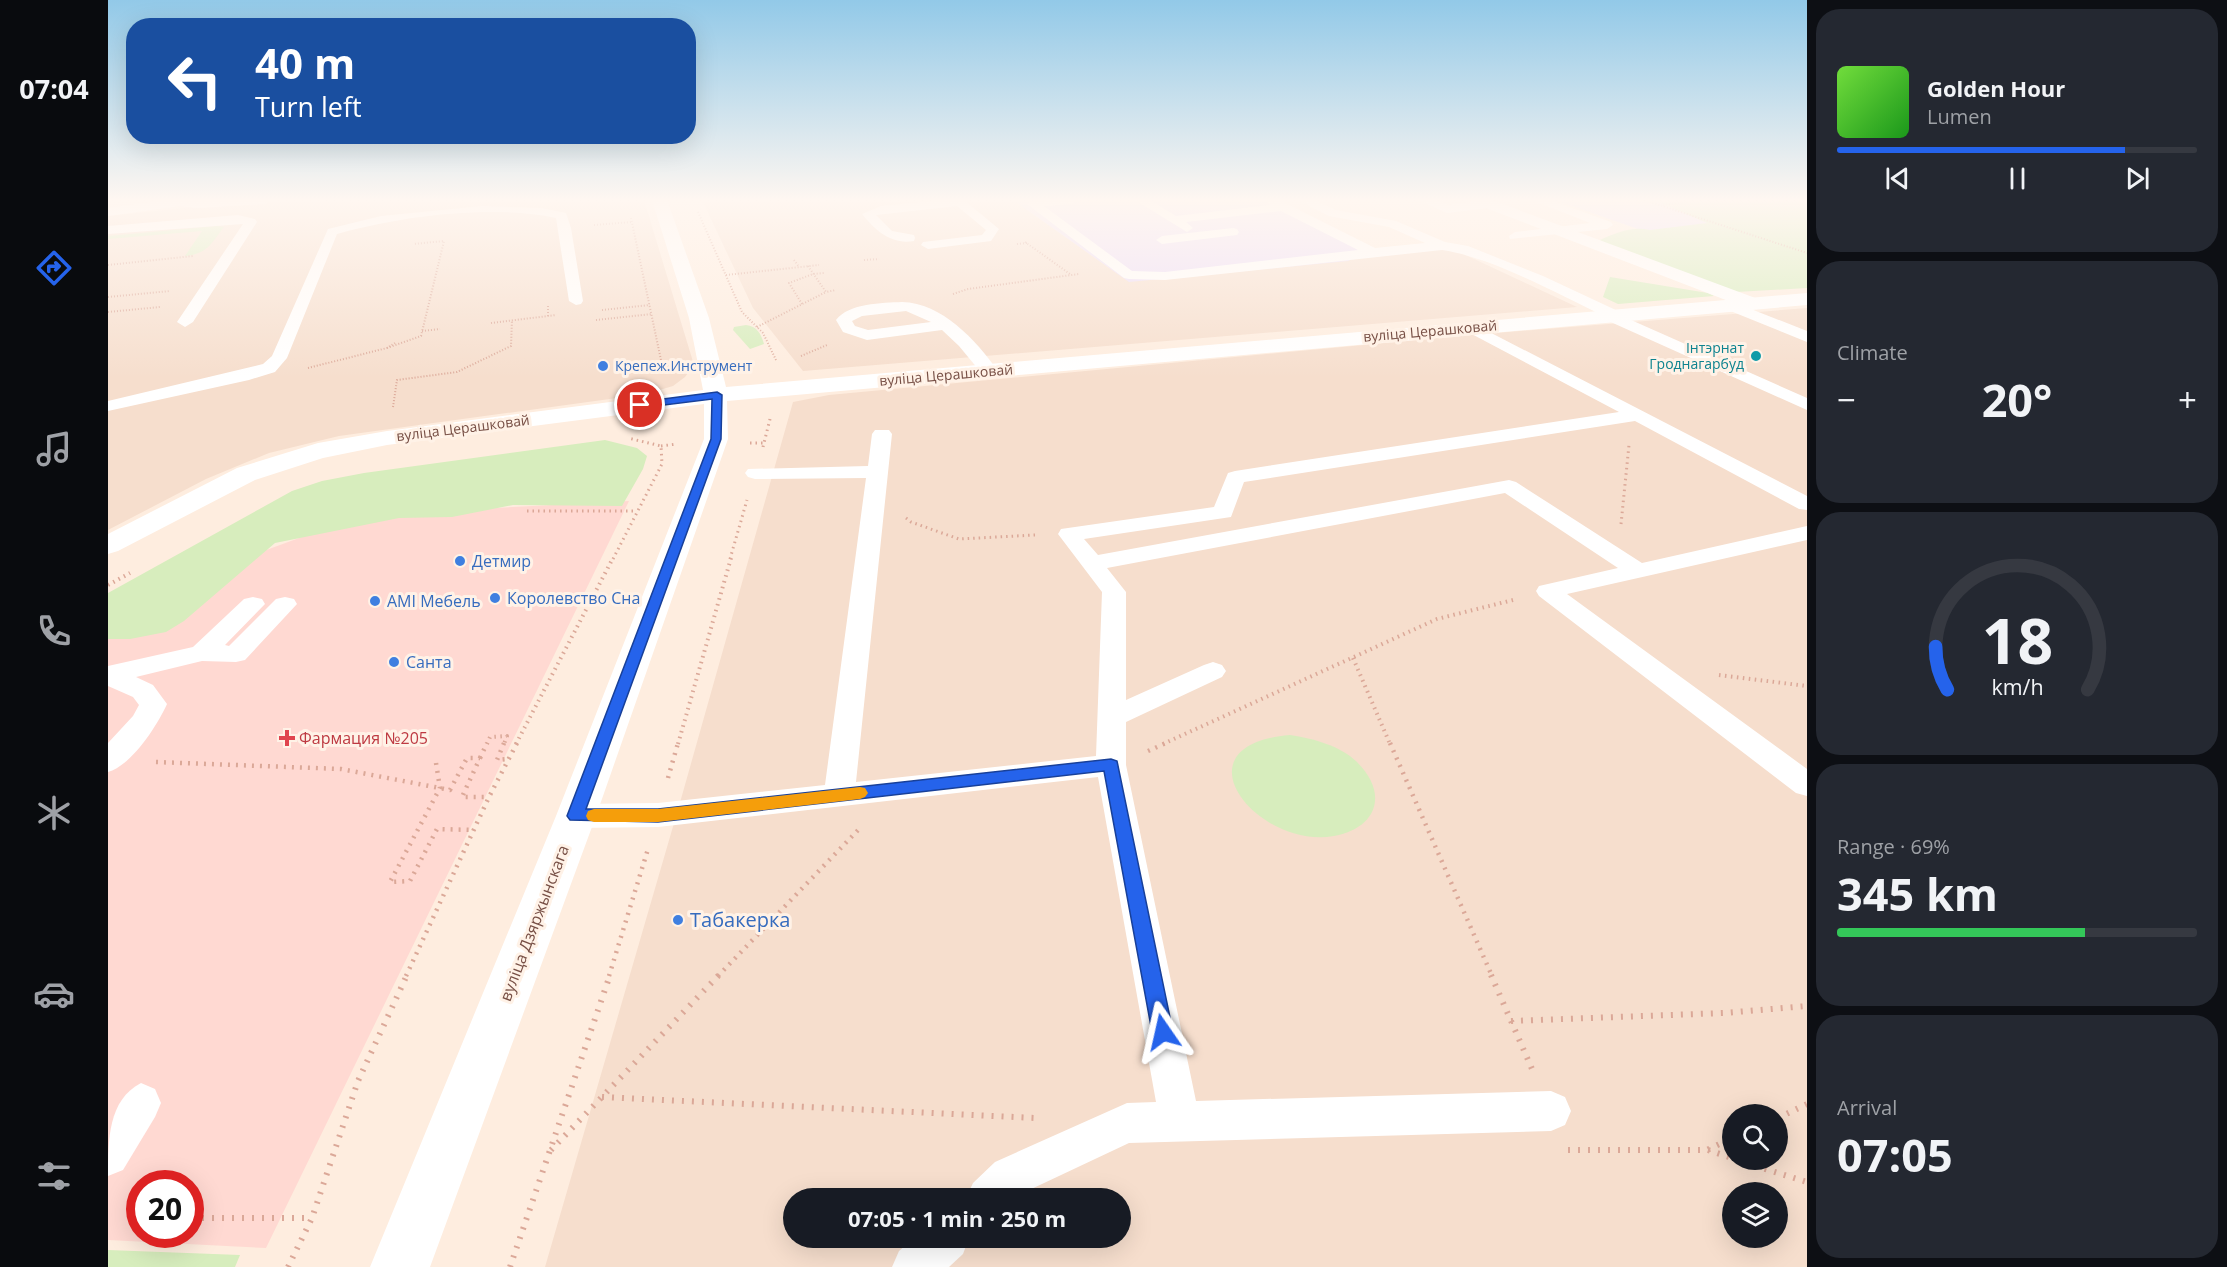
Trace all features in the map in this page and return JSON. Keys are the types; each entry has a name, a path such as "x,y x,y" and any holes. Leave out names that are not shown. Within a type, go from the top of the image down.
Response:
{"street":[{"name":"вуліца Дзяржынскага","path":"400,1267 576,816 716,439 717,395 707,345 679,259"},
{"path":"1634,259 1752,303"},
{"name":"вуліца Церашковай","path":"108,545 246,474 318,451 387,438 717,395 1807,299"}],"lane":[{"path":"185,322 226,259"},
{"path":"108,406 243,376 269,368 279,358 321,259"},
{"path":"570,259 576,301"},
{"path":"1108,259 1129,275 1165,276 1311,259"},
{"path":"1489,259 1807,405"},
{"path":"1728,305 1807,337"},
{"path":"946,325 881,334 856,333 844,324 844,320 858,313 908,306 929,314 946,325 989,371"},
{"path":"1472,328 1635,416 1807,504"},
{"path":"1069,534 1223,512 1235,477 1635,416"},
{"path":"839,795 882,434"},
{"path":"755,473 876,482"},
{"path":"1094,563 1509,486 1628,564"},
{"path":"1548,591 1628,564 1807,533"},
{"path":"1069,534 1094,563 1114,592 1111,762 1180,1121"},
{"path":"1548,591 1807,785"},
{"path":"108,675 202,653 236,654 285,603"},
{"path":"202,653 253,604"},
{"path":"1111,718 1213,671"},
{"path":"108,675 143,691 153,704 145,721 108,761"},
{"path":"576,816 658,815 898,789 1111,762"},
{"path":"108,1155 141,1103"},
{"path":"998,1188 1010,1177 1127,1123 1551,1111"},
{"path":"915,1267 935,1248"}],"path":[{"path":"387,348 421,336 440,259"},
{"path":"640,259 661,360"},
{"path":"719,259 742,312 763,333 779,365"},
{"path":"929,314 936,300 968,289 1070,275 1049,259"},
{"path":"794,260 799,267"},
{"path":"726,275 819,265"},
{"path":"802,304 789,283 813,274 824,273"},
{"path":"108,297 178,290"},
{"path":"757,327 826,291"},
{"path":"108,312 166,307"},
{"path":"594,321 652,314"},
{"path":"391,417 397,380 457,372 511,346 512,320"},
{"path":"422,331 440,329"},
{"path":"801,356 856,333"},
{"path":"657,336 662,339"},
{"path":"659,371 672,363 670,352"},
{"path":"510,1267 597,1016 658,815 770,420 778,413"},
{"path":"1628,564 1635,416"},
{"path":"623,437 661,446 681,443"},
{"path":"744,443 765,443"},
{"path":"288,1267 312,1218 358,1081 489,797 662,464 661,446"},
{"path":"876,482 911,522 959,539 1069,534"},
{"path":"527,511 637,510"},
{"path":"108,585 138,568"},
{"path":"1111,762 1148,751 1437,619 1548,591"},
{"path":"1353,657 1551,1111"},
{"path":"1650,667 1807,686"},
{"path":"489,797 462,797 490,737 507,736 497,760 508,759"},
{"path":"150,762 341,769 450,790 467,758 480,758"},
{"path":"436,763 440,788 390,882 410,881 437,829 474,830"},
{"path":"548,1153 898,789"},
{"path":"1511,1021 1724,1013 1807,1006"},
{"path":"602,1097 1043,1119"},
{"path":"1788,1113 1807,1104"},
{"path":"1707,1150 1722,1155"},
{"path":"1769,1170 1807,1182"},
{"path":"204,1218 312,1218"}],"shaded area":[{"path":"108,259 662,259 694,365 685,377 673,386 646,394 339,436 269,453 206,479 108,530"},
{"path":"730,259 1097,259 1118,274 1312,259 1474,259 1577,307 803,371 753,308"},
{"path":"1097,259 1352,259 1348,261 1129,282"},
{"path":"1724,259 1807,259 1807,288"},
{"path":"1807,308 1807,1267 545,1267 793,402 829,395 1471,335"},
{"path":"629,501 266,1248 204,1245 204,1170 126,1170 126,1241 108,1240 108,608 362,515"}],"green space":[{"path":"1643,259 1807,259 1807,288 1736,292"},
{"path":"1610,277 1708,293 1714,296 1618,304 1603,297"},
{"path":"746,325 758,331 764,344 750,349 733,330 734,327"},
{"path":"605,440 637,448 647,456 643,469 622,506 513,505 452,517 399,518 275,543 184,621 166,632 130,639 108,639 108,593 292,491 322,481 364,473"},
{"path":"1290,735 1317,741 1342,751 1357,762 1367,774 1373,786 1374,808 1369,818 1360,826 1334,836 1305,836 1278,828 1256,813 1239,795 1232,775 1236,757 1255,743"},
{"path":"108,1250 240,1255 235,1267 108,1267"}],"slow traffic":[{"path":"594,816 658,815 860,793"}],"place":[{"name":"Інтэрнат Гроднагарбуд","path":"1756,356"},
{"name":"Крепеж.Инструмент","path":"603,366"},
{"name":"Детмир","path":"460,561"},
{"name":"Королевство Сна","path":"495,598"},
{"name":"AMI Мебель","path":"375,601"},
{"name":"Санта","path":"394,662"},
{"name":"Фармация №205","path":"287,738"},
{"name":"Табакерка","path":"678,920"}],"route":[{"path":"640,405 717,395 716,439 576,816 658,815 1111,765 1163,1032"}]}
